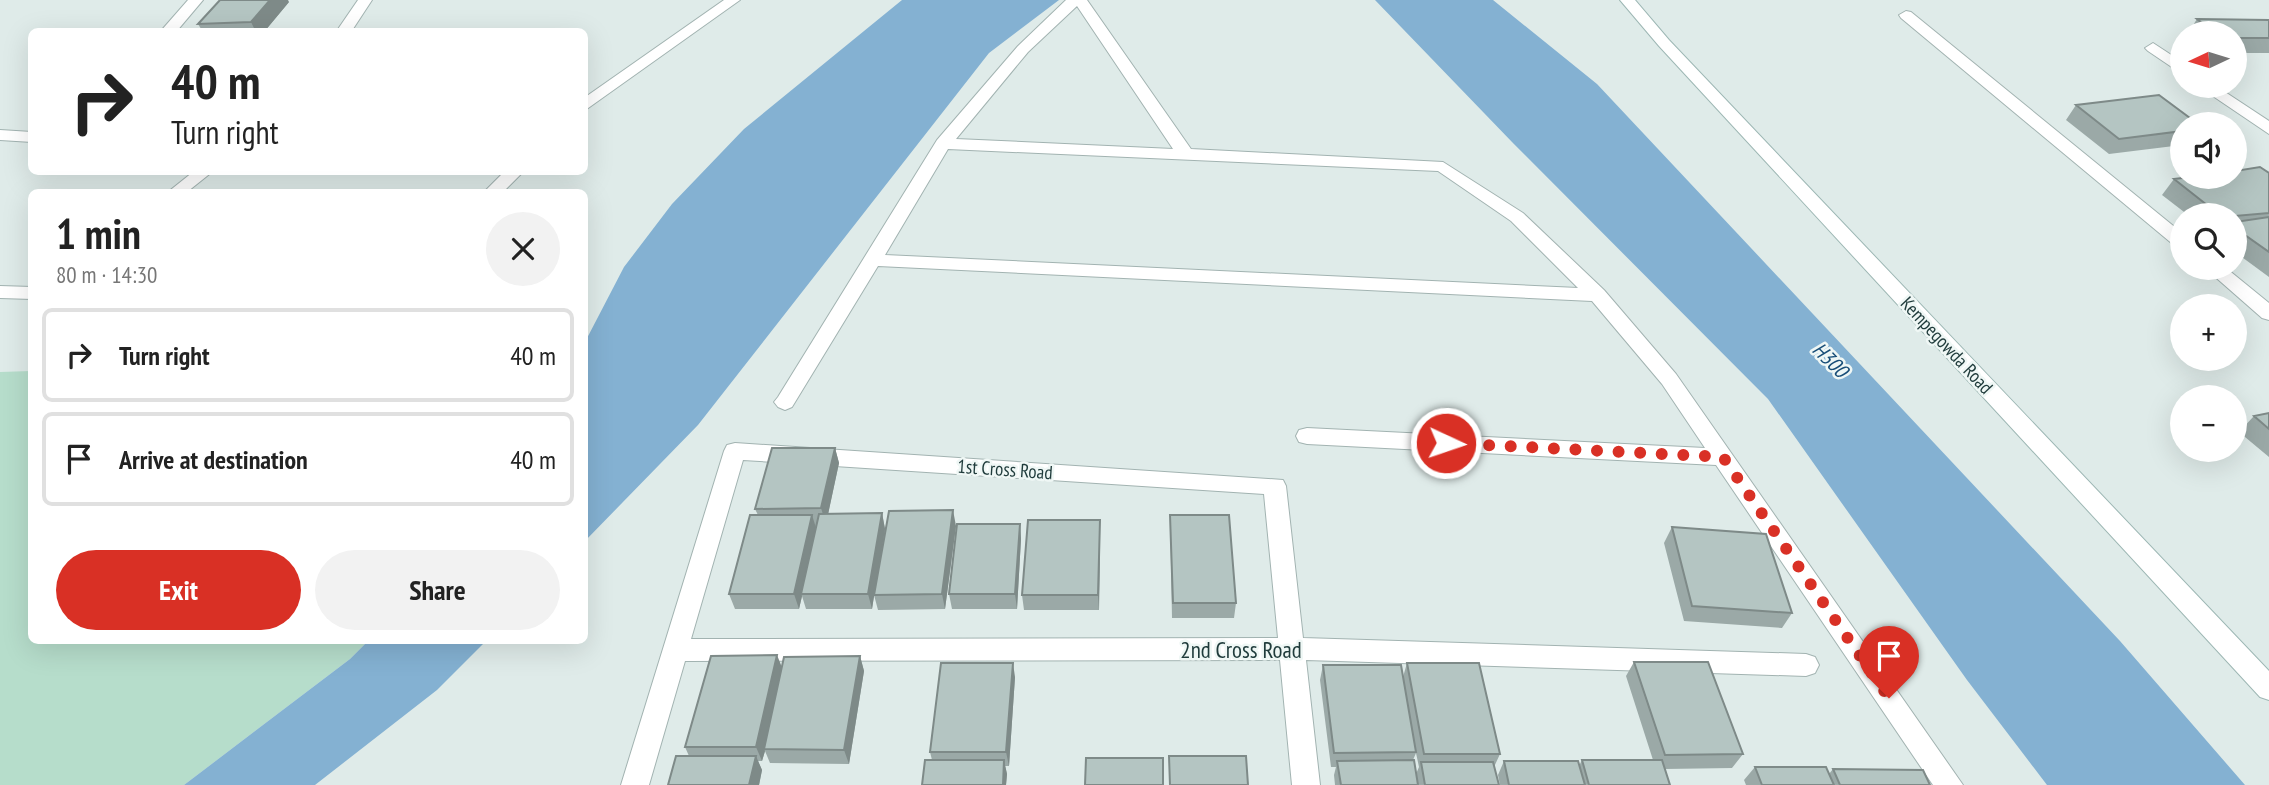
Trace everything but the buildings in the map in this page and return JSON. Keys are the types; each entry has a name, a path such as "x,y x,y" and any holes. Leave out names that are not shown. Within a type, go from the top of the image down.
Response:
{"street":[{"path":"171,28 196,0"},
{"path":"346,28 365,0"},
{"path":"588,103 733,0"},
{"path":"785,402 943,144 1023,49 1074,0"},
{"path":"1080,0 1187,156"},
{"name":"Kempegowda Road","path":"1628,0 1692,73 2269,689"},
{"path":"1906,15 2170,232"},
{"path":"2153,48 2170,60"},
{"path":"2224,98 2269,129"},
{"path":"0,135 28,137"},
{"path":"943,144 1443,167 1517,217 1597,295 1669,379 1949,785"},
{"path":"181,189 199,175"},
{"path":"496,189 510,175"},
{"path":"872,260 1597,295"},
{"path":"2229,280 2269,313"},
{"path":"0,292 28,293"},
{"path":"1307,436 1723,457"},
{"name":"1st Cross Road","path":"676,650 735,451 1275,486 1290,649"},
{"path":"1290,649 1306,785"},
{"name":"2nd Cross Road","path":"676,650 1290,649 1806,665"},
{"path":"635,785 676,650"}],"green space":[{"path":"28,371 28,644 365,644 350,659 184,785 0,785 0,372"}],"water":[{"path":"902,0 1059,0 989,53 698,425 588,538 588,336 624,267 672,204 744,129"},
{"name":"H300","path":"1375,0 1493,0 1597,84 2120,641 2245,785 2047,785 1967,680 1768,399"},
{"path":"365,644 483,644 437,690 315,785 184,785 350,659"}],"route":[{"path":"1446,443 1723,457 1889,698"}]}
